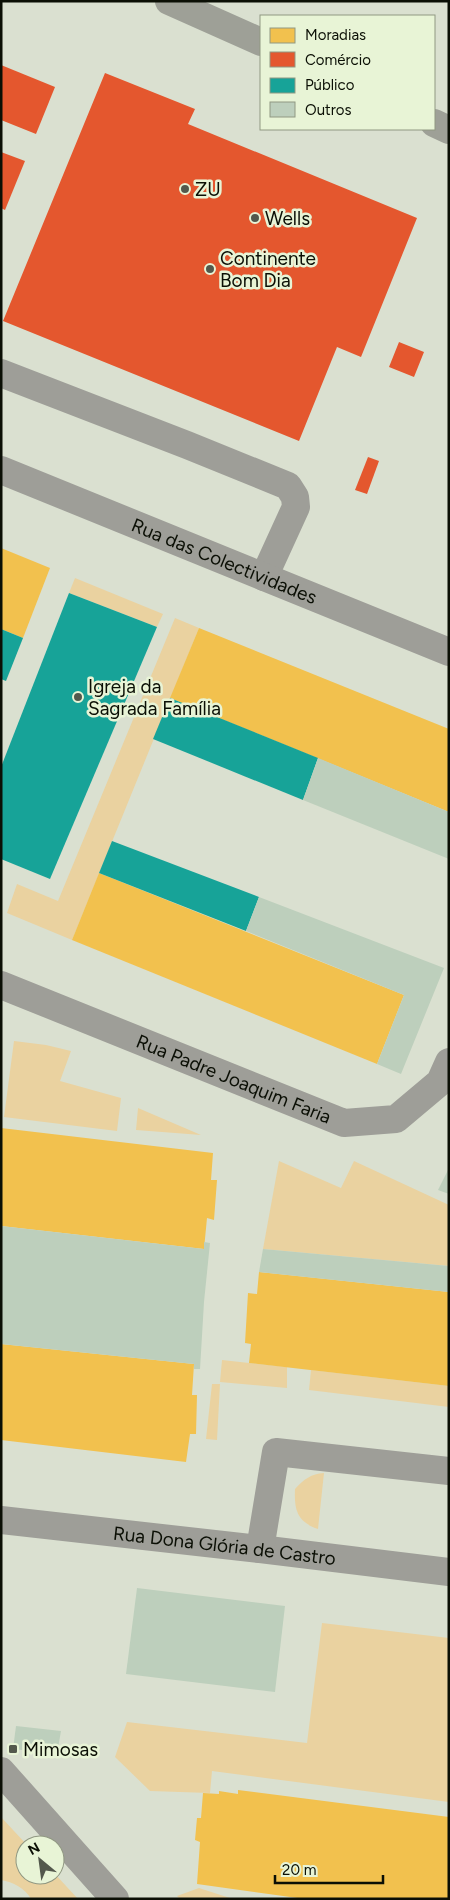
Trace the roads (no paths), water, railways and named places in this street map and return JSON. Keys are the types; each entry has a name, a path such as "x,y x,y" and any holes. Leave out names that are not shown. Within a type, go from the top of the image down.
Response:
{"main road":[{"path":"169,1 260,42"},
{"path":"435,123 449,130"}],"street":[{"path":"1,373 288,486 295,497 296,507 264,577"},
{"name":"Rua das Colectividades","path":"1,470 449,652"},
{"name":"Rua Padre Joaquim Faria","path":"1,985 344,1123 396,1119 440,1082 449,1062"},
{"path":"260,1549 276,1452 449,1471"},
{"name":"Rua Dona Glória de Castro","path":"1,1520 449,1572"},
{"path":"1,1771 116,1899"}],"place":[{"name":"ZU","path":"185,189"},
{"name":"Wells","path":"255,218"},
{"name":"Continente Bom Dia","path":"210,269"},
{"name":"Igreja da Sagrada Família","path":"78,697"},
{"name":"Mimosas","path":"13,1749"}]}
